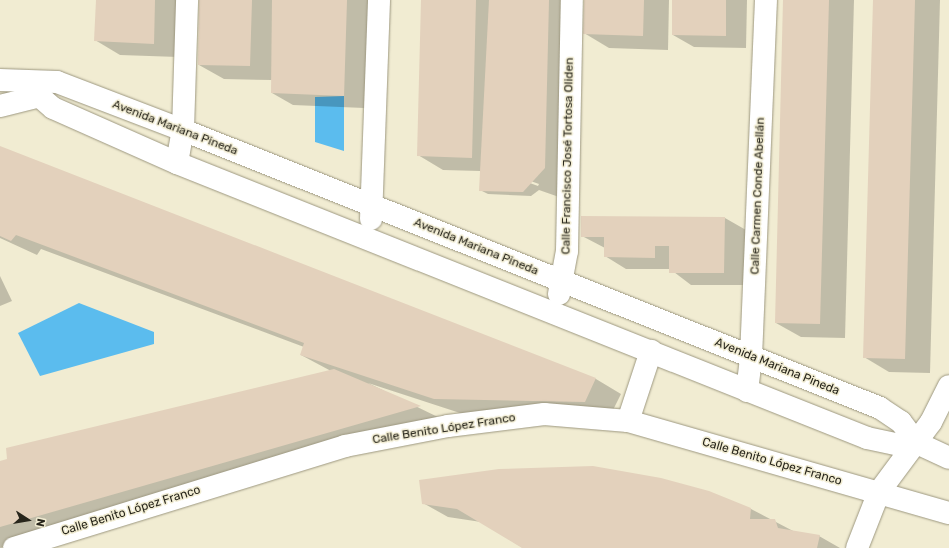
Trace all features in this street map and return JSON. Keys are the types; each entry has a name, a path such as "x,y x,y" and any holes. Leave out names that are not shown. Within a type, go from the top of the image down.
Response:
{"street":[{"path":"177,163 183,130 187,0"},
{"path":"368,237 373,205 379,0"},
{"name":"Calle Francisco José Tortosa Oliden","path":"554,311 562,281 567,251 572,0"},
{"name":"Calle Carmen Conde Abellán","path":"747,391 751,356 766,0"},
{"name":"Avenida Mariana Pineda","path":"0,80 57,82 373,205 892,414 917,443 949,458"},
{"name":"Avenida Mariana Pineda","path":"22,81 37,97 53,108 177,163 554,311 747,391 867,438 896,444 917,443"},
{"path":"0,106 37,97"},
{"path":"628,421 651,351"},
{"path":"857,548 879,492 917,443 943,403 949,386"},
{"name":"Calle Benito López Franco","path":"14,548 345,446 497,418 586,415 628,421 949,513"}],"water":[{"path":"344,96 344,151 315,142 315,97"},
{"path":"79,303 154,332 154,344 40,376 18,333"}],"building":[{"path":"96,0 155,0 154,44 94,41"},
{"path":"199,0 252,0 250,66 198,65"},
{"path":"272,0 347,0 344,96 271,93"},
{"path":"421,0 476,0 472,158 417,156"},
{"path":"489,0 549,0 545,168 523,192 479,191"},
{"path":"584,0 644,0 643,36 583,34"},
{"path":"672,0 726,0 726,36 672,35"},
{"path":"783,0 829,0 820,324 775,323"},
{"path":"873,0 915,0 905,359 863,358"},
{"path":"0,146 596,378 585,402 434,399 300,355 304,343 16,235 11,241 0,236"},
{"path":"581,216 725,217 724,273 669,273 669,246 655,246 655,258 604,257 604,237 581,237"},
{"path":"334,369 421,406 0,527 0,461 7,459 6,448"},
{"path":"593,466 661,478 709,491 751,508 750,519 775,519 778,528 820,535 817,548 522,548 457,509 422,504 419,480 499,469"}]}
